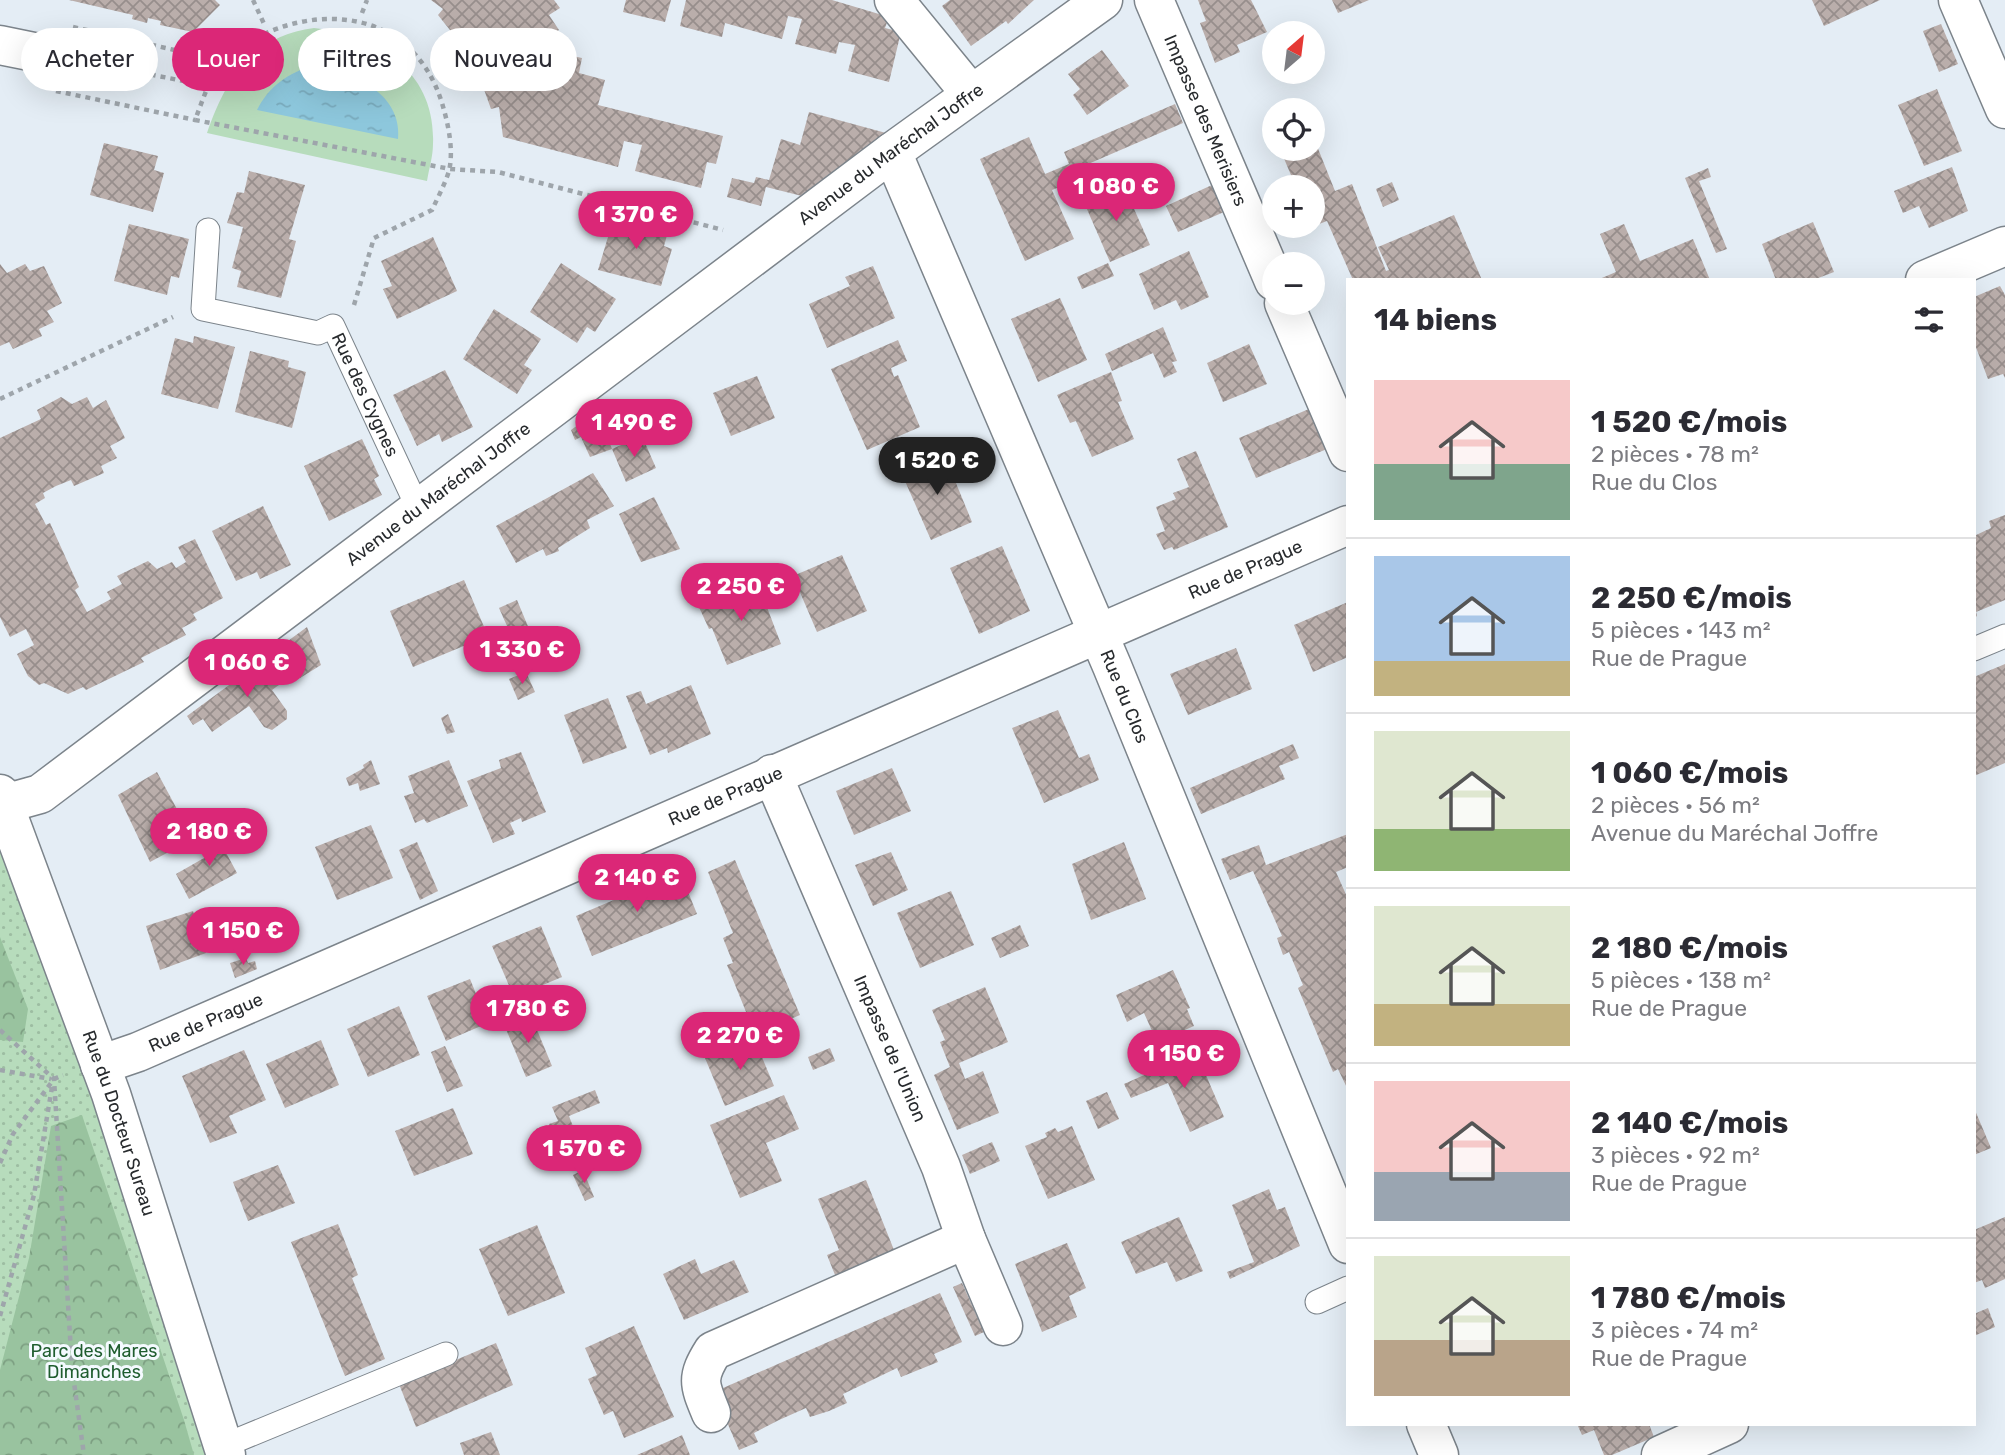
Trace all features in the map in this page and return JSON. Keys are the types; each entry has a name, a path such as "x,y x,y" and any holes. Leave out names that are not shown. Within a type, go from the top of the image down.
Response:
{"street":[{"path":"894,0 971,94"},
{"name":"Avenue du Maréchal Joffre","path":"2,799 40,794 891,152 1102,0"},
{"name":"Impasse des Merisiers","path":"1154,0 1262,253"},
{"path":"1958,0 2003,101"},
{"path":"0,45 21,43"},
{"name":"Rue du Clos","path":"891,152 1097,632 1346,1239"},
{"path":"1930,278 2005,246"},
{"path":"1289,315 1346,447"},
{"name":"Rue de Prague","path":"100,1065 138,1052 1097,632 1346,526"},
{"name":"Impasse de l'Union","path":"772,774 936,1155 966,1239 1003,1326"},
{"name":"Rue du Docteur Sureau","path":"2,799 100,1065 225,1450"},
{"path":"711,1413 700,1387 701,1371 713,1351 966,1239"},
{"path":"1427,1426 1439,1455"},
{"path":"1661,1455 1725,1426"}],"lane":[{"path":"203,309 208,230"},
{"name":"Rue des Cygnes","path":"203,309 318,333 333,326 418,508"},
{"path":"1976,648 2005,636"},
{"path":"1317,1302 1346,1289"},
{"path":"225,1450 446,1354"}],"path":[{"path":"253,0 265,26"},
{"path":"362,13 367,0"},
{"path":"333,326 351,313 374,238 432,210 450,169 449,124 437,85 393,30 362,13 350,12"},
{"path":"262,28 272,22"},
{"path":"57,91 450,169 498,172 770,245"},
{"path":"195,120 207,91"},
{"path":"0,399 163,320 203,309"},
{"path":"0,1030 54,1079 68,1257 72,1368 84,1455"},
{"path":"0,1070 54,1079"},
{"path":"0,1163 13,1134 54,1079"},
{"path":"0,1316 34,1195 54,1079"}],"green space":[{"path":"298,32 298,91 416,91 416,80 425,96 431,118 433,149 427,181 207,133 225,91 284,91 284,36"},
{"name":"Parc des Mares Dimanches","path":"0,794 220,1455 0,1455"},
{"path":"0,937 28,1009 23,1042 0,1040"},
{"path":"82,1115 194,1455 0,1455 0,1370 29,1258 51,1126"}],"water":[{"path":"298,71 298,91 376,91 392,108 398,139 257,110 270,91 284,91 284,80"}],"building":[{"path":"69,0 215,0 220,5 197,28 174,28 160,25 161,21 148,18 147,23 132,19 133,15"},
{"path":"431,0 554,0 560,8 549,15 558,28 448,28 438,15 443,9"},
{"path":"626,0 671,0 665,22 623,12"},
{"path":"686,0 832,0 889,17 885,28 901,32 889,82 848,71 855,45 839,42 836,54 795,44 802,19 788,16 782,39 725,23 722,37 680,26"},
{"path":"950,0 1034,0 1008,24 1006,21 971,46 942,6"},
{"path":"1198,0 1251,0 1262,22 1262,34 1237,45 1240,52 1215,63 1200,23 1206,21"},
{"path":"1332,0 1369,0 1338,13"},
{"path":"1812,0 1880,0 1824,26"},
{"path":"1941,24 1958,64 1939,72 1923,31"},
{"path":"1102,50 1129,86 1087,115 1073,95 1080,89 1068,74"},
{"path":"577,57 582,58 579,73 605,80 598,105 723,136 716,164 707,162 701,188 635,171 642,145 624,141 618,167 503,137 499,107 491,109 485,91 577,91"},
{"path":"1937,89 1962,151 1924,166 1898,105"},
{"path":"1175,104 1183,123 1072,171 1075,181 1052,190 1074,239 1025,261 980,159 1029,137 1045,174 1069,164 1064,152"},
{"path":"809,112 886,133 802,196 766,187 761,206 727,197 732,178 754,183 756,177 769,180 781,139 800,145"},
{"path":"104,143 158,156 154,170 164,173 153,212 90,195"},
{"path":"1285,161 1323,161 1335,191 1352,184 1386,271 1389,270 1378,247 1454,215 1481,278 1352,278 1327,221 1325,222 1325,175 1291,175"},
{"path":"1952,167 1968,211 1929,228 1919,206 1903,213 1894,191"},
{"path":"1708,168 1711,177 1699,181 1727,249 1716,253 1685,178"},
{"path":"249,171 305,185 289,239 296,241 281,298 237,287 241,271 232,268 243,227 227,223 237,192 244,193"},
{"path":"1392,182 1399,200 1383,207 1376,189"},
{"path":"1123,184 1150,245 1110,262 1083,200"},
{"path":"1212,185 1224,212 1178,232 1166,206"},
{"path":"615,214 669,228 664,246 672,249 661,286 598,270"},
{"path":"1813,222 1834,272 1818,278 1775,278 1762,244"},
{"path":"129,224 189,239 179,278 171,276 167,295 114,281"},
{"path":"1624,224 1640,261 1693,239 1709,278 1602,278 1616,272 1600,234"},
{"path":"433,237 457,291 397,319 383,289 392,286 381,261"},
{"path":"1189,251 1209,297 1181,310 1176,300 1154,310 1139,274"},
{"path":"561,263 616,299 595,332 587,327 577,343 530,312"},
{"path":"1108,263 1114,276 1082,289 1077,277"},
{"path":"0,264 7,273 25,264 30,271 44,266 62,303 47,311 54,322 39,329 42,336 13,349 9,342 0,346"},
{"path":"873,266 895,318 827,348 809,304 850,286 845,277"},
{"path":"2000,286 2005,295 2005,378 2003,374 1988,379 1976,347 1976,296"},
{"path":"1060,298 1087,360 1038,382 1011,319"},
{"path":"494,309 541,339 524,365 532,370 517,394 463,359"},
{"path":"1163,327 1177,361 1172,362 1177,372 1164,378 1153,353 1112,371 1105,354"},
{"path":"194,336 235,347 218,409 161,394 175,338 193,343"},
{"path":"898,340 907,361 891,368 894,377 898,375 920,427 867,450 831,369"},
{"path":"1249,344 1267,384 1223,402 1207,363"},
{"path":"250,351 289,361 288,367 306,372 292,428 235,412"},
{"path":"445,370 473,427 442,442 439,434 417,446 393,395"},
{"path":"1111,372 1122,401 1118,402 1134,439 1092,457 1076,421 1070,423 1057,395"},
{"path":"757,376 775,418 731,436 713,393"},
{"path":"61,397 72,404 87,397 93,408 106,400 125,438 110,446 117,458 101,466 104,473 74,486 71,480 56,486 43,493 45,498 35,504 46,525 50,523 79,587 75,590 87,612 111,599 107,592 122,584 117,576 148,561 157,569 172,562 176,568 186,562 178,547 195,539 223,598 193,614 197,620 182,628 186,635 141,658 144,662 86,690 83,687 68,694 44,683 39,685 28,676 17,654 34,645 26,629 10,637 0,617 0,438 41,419 37,410"},
{"path":"1309,409 1327,449 1256,478 1239,438"},
{"path":"597,411 612,449 590,457 581,437 575,440 571,430"},
{"path":"642,436 656,468 626,482 612,449"},
{"path":"362,439 379,476 374,479 382,495 329,521 304,466"},
{"path":"1196,451 1228,527 1174,550 1172,547 1164,550 1156,534 1165,531 1156,507 1176,499 1173,493 1189,487 1177,459"},
{"path":"944,454 972,522 931,540 901,472"},
{"path":"593,473 614,506 587,520 590,528 558,548 559,551 546,556 543,549 516,563 496,526"},
{"path":"654,497 680,549 641,562 619,514"},
{"path":"263,506 291,565 260,579 257,572 236,581 212,531"},
{"path":"2005,515 2005,600 1976,612 1976,535 1991,528 1989,521"},
{"path":"1002,546 1030,611 979,634 950,568"},
{"path":"842,555 867,611 817,632 793,576"},
{"path":"464,580 488,636 413,667 390,611"},
{"path":"757,581 781,644 727,665 712,628 709,629 698,605"},
{"path":"517,600 532,636 515,644 499,608"},
{"path":"1346,603 1346,658 1313,672 1294,625"},
{"path":"307,627 321,665 300,678 281,646"},
{"path":"1236,648 1252,689 1188,715 1170,674"},
{"path":"270,655 287,679 272,690 287,711 287,719 272,730 264,727 249,706 212,732 203,719 193,725 187,716"},
{"path":"2005,664 2005,763 1976,775 1976,676"},
{"path":"526,672 535,692 518,700 509,679"},
{"path":"691,685 711,734 668,753 667,748 650,755 626,696 641,691 646,704"},
{"path":"608,698 627,748 583,764 564,715"},
{"path":"1058,710 1079,758 1089,754 1099,780 1044,803 1012,728"},
{"path":"448,714 455,732 447,734 441,718"},
{"path":"1293,744 1299,758 1279,766 1285,779 1201,814 1190,788"},
{"path":"521,752 546,812 522,822 521,818 510,823 515,834 493,843 467,781 501,768 499,760"},
{"path":"371,760 380,784 360,791 358,783 349,786 346,778 364,768 363,765"},
{"path":"449,760 468,806 427,823 424,819 415,823 404,796 414,793 408,776"},
{"path":"892,768 911,811 854,835 836,791"},
{"path":"157,772 193,839 150,862 118,795"},
{"path":"371,825 393,878 337,900 315,847"},
{"path":"226,827 233,842 223,847 237,873 189,899 176,874 218,850 209,836"},
{"path":"1346,835 1346,868 1336,872 1346,894 1346,1086 1338,1069 1333,1072 1298,988 1303,985 1289,952 1283,955 1277,938 1282,936 1253,871 1230,880 1221,859 1259,845 1266,865"},
{"path":"417,842 438,891 420,900 399,850"},
{"path":"1124,842 1146,899 1091,920 1072,864"},
{"path":"891,852 908,890 873,906 855,865"},
{"path":"735,860 800,1015 755,1034 727,965 733,963 723,938 733,933 708,872"},
{"path":"680,872 697,914 592,956 576,916"},
{"path":"951,891 974,945 920,968 897,913"},
{"path":"193,911 206,953 160,970 146,926"},
{"path":"1020,925 1029,946 1000,958 991,938"},
{"path":"541,926 562,977 514,997 492,946"},
{"path":"246,958 248,963 255,961 257,969 235,978 230,963"},
{"path":"1173,970 1190,1008 1187,1009 1194,1026 1157,1042 1144,1013 1127,1022 1116,995"},
{"path":"470,979 488,1023 446,1041 427,996"},
{"path":"985,987 1008,1042 959,1063 965,1079 983,1071 999,1113 957,1130 934,1075 950,1067 940,1042 945,1040 932,1010"},
{"path":"399,1006 420,1055 368,1077 347,1029"},
{"path":"530,1013 552,1066 526,1077 503,1022"},
{"path":"754,1038 774,1086 725,1106 705,1058"},
{"path":"321,1040 339,1085 285,1108 266,1064"},
{"path":"445,1046 463,1086 447,1092 431,1052"},
{"path":"830,1048 835,1061 813,1070 808,1057"},
{"path":"244,1050 266,1100 229,1116 237,1133 210,1143 182,1076"},
{"path":"1196,1052 1224,1117 1190,1132 1168,1083 1131,1098 1124,1084"},
{"path":"595,1090 600,1103 569,1116 574,1129 555,1137 549,1124 558,1121 552,1107"},
{"path":"1107,1092 1119,1119 1098,1129 1086,1101"},
{"path":"784,1095 799,1129 766,1143 782,1181 740,1198 710,1125"},
{"path":"453,1108 473,1154 414,1176 395,1131"},
{"path":"1976,1113 1991,1148 1976,1154"},
{"path":"547,1125 556,1143 543,1148 536,1129"},
{"path":"1072,1126 1095,1180 1048,1199 1025,1146 1047,1137 1045,1133 1055,1128 1058,1132"},
{"path":"992,1142 1000,1161 970,1174 962,1155"},
{"path":"278,1165 295,1203 248,1221 233,1182"},
{"path":"583,1170 594,1197 585,1201 573,1175"},
{"path":"866,1180 896,1255 837,1280 827,1255 839,1250 818,1199"},
{"path":"1269,1189 1277,1210 1285,1207 1300,1246 1230,1279 1227,1272 1254,1262 1232,1205"},
{"path":"1179,1217 1203,1271 1176,1282 1167,1262 1136,1274 1121,1242"},
{"path":"2005,1217 2005,1279 1985,1288 1982,1280 1976,1282 1976,1229"},
{"path":"338,1224 358,1275 352,1278 385,1359 345,1376 291,1242"},
{"path":"537,1225 565,1293 508,1316 479,1249"},
{"path":"1067,1243 1086,1288 1069,1296 1077,1317 1042,1332 1015,1264"},
{"path":"695,1259 701,1274 734,1260 749,1292 684,1320 663,1274"},
{"path":"962,1283 984,1332 975,1336 953,1287"},
{"path":"940,1293 962,1342 934,1354 938,1362 901,1377 897,1368 843,1394 847,1403 829,1411 810,1417 806,1408 754,1433 758,1442 739,1450 714,1392"},
{"path":"1988,1308 1995,1327 1976,1335 1976,1313"},
{"path":"634,1326 674,1417 624,1438 613,1411 604,1415 588,1379 597,1375 585,1348"},
{"path":"496,1343 513,1385 416,1427 399,1384"},
{"path":"1578,1426 1650,1426 1654,1437 1612,1455 1604,1455 1594,1430 1582,1435"},
{"path":"491,1432 500,1455 464,1455 460,1443"},
{"path":"682,1435 690,1455 637,1455 676,1438"}]}
